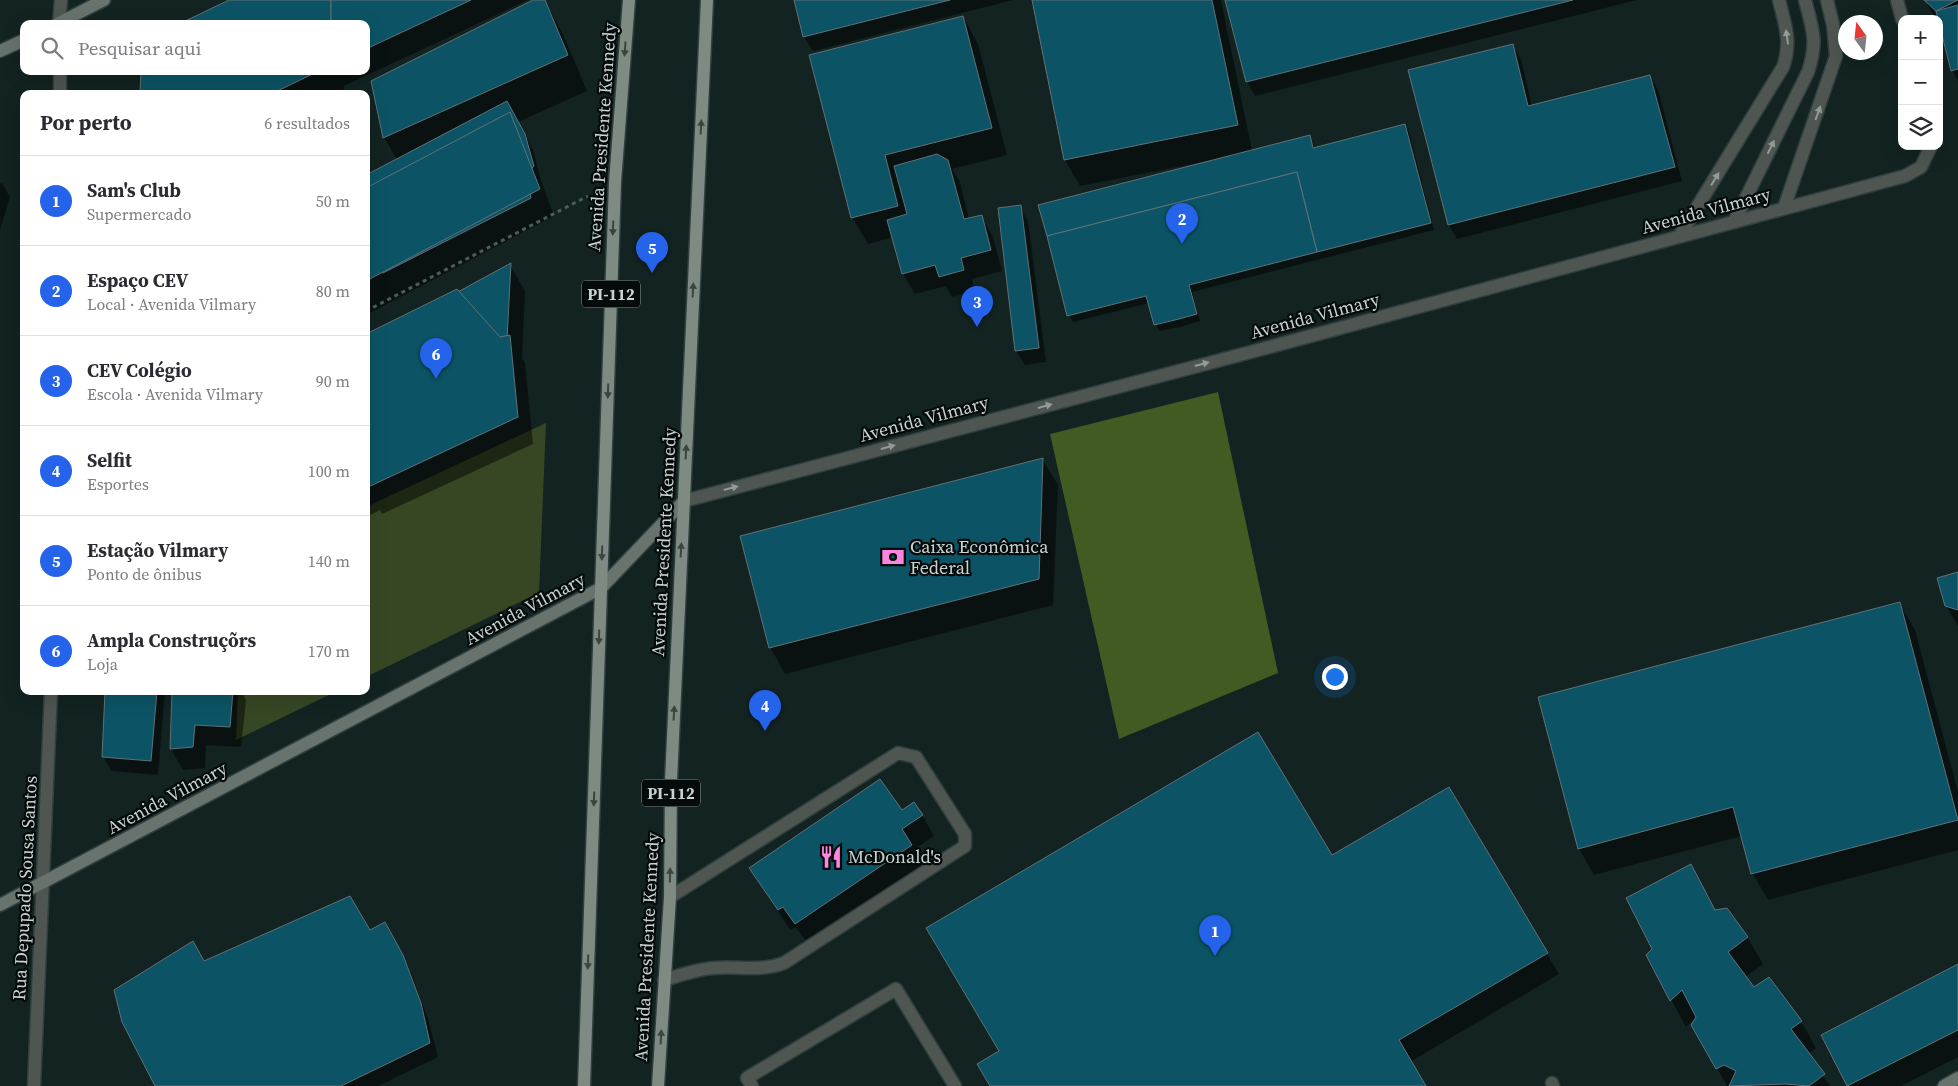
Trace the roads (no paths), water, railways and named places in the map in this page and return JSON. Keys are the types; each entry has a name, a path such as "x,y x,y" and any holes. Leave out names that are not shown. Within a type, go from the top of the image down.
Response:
{"main road":[{"name":"Avenida Presidente Kennedy","path":"584,1086 615,182 629,0"},
{"name":"Avenida Presidente Kennedy","path":"658,1086 670,897 671,781 707,0"}],"street":[{"path":"59,20 61,0"},
{"path":"65,20 104,0"},
{"path":"1680,236 1783,67 1789,50 1787,32 1779,0"},
{"path":"1734,222 1810,66 1815,52 1813,30 1805,0"},
{"path":"1784,208 1836,56 1833,25 1826,0"},
{"path":"1896,0 1901,15"},
{"path":"0,51 20,42"},
{"path":"60,75 60,90"},
{"name":"Avenida Vilmary","path":"0,905 601,588 684,500 1241,354 1905,176 1921,167 1929,150"},
{"name":"Rua Depupado Sousa Santos","path":"34,1086 51,695"},
{"path":"664,980 715,968 755,970 768,969 784,963 965,846 965,834 916,757 898,753 670,897"},
{"path":"752,1086 747,1078 896,989 949,1084"},
{"path":"1944,1086 1958,1078"}],"place":[{"name":"Espaço CEV","path":"1182,244"},
{"name":"Estação Vilmary","path":"652,273"},
{"name":"CEV Colégio","path":"977,327"},
{"name":"Ampla Construçõrs","path":"436,379"},
{"name":"Caixa Econômica Federal","path":"893,557"},
{"name":"Selfit","path":"765,731"},
{"name":"McDonald's","path":"831,857"},
{"name":"Sam's Club","path":"1215,956"}]}
